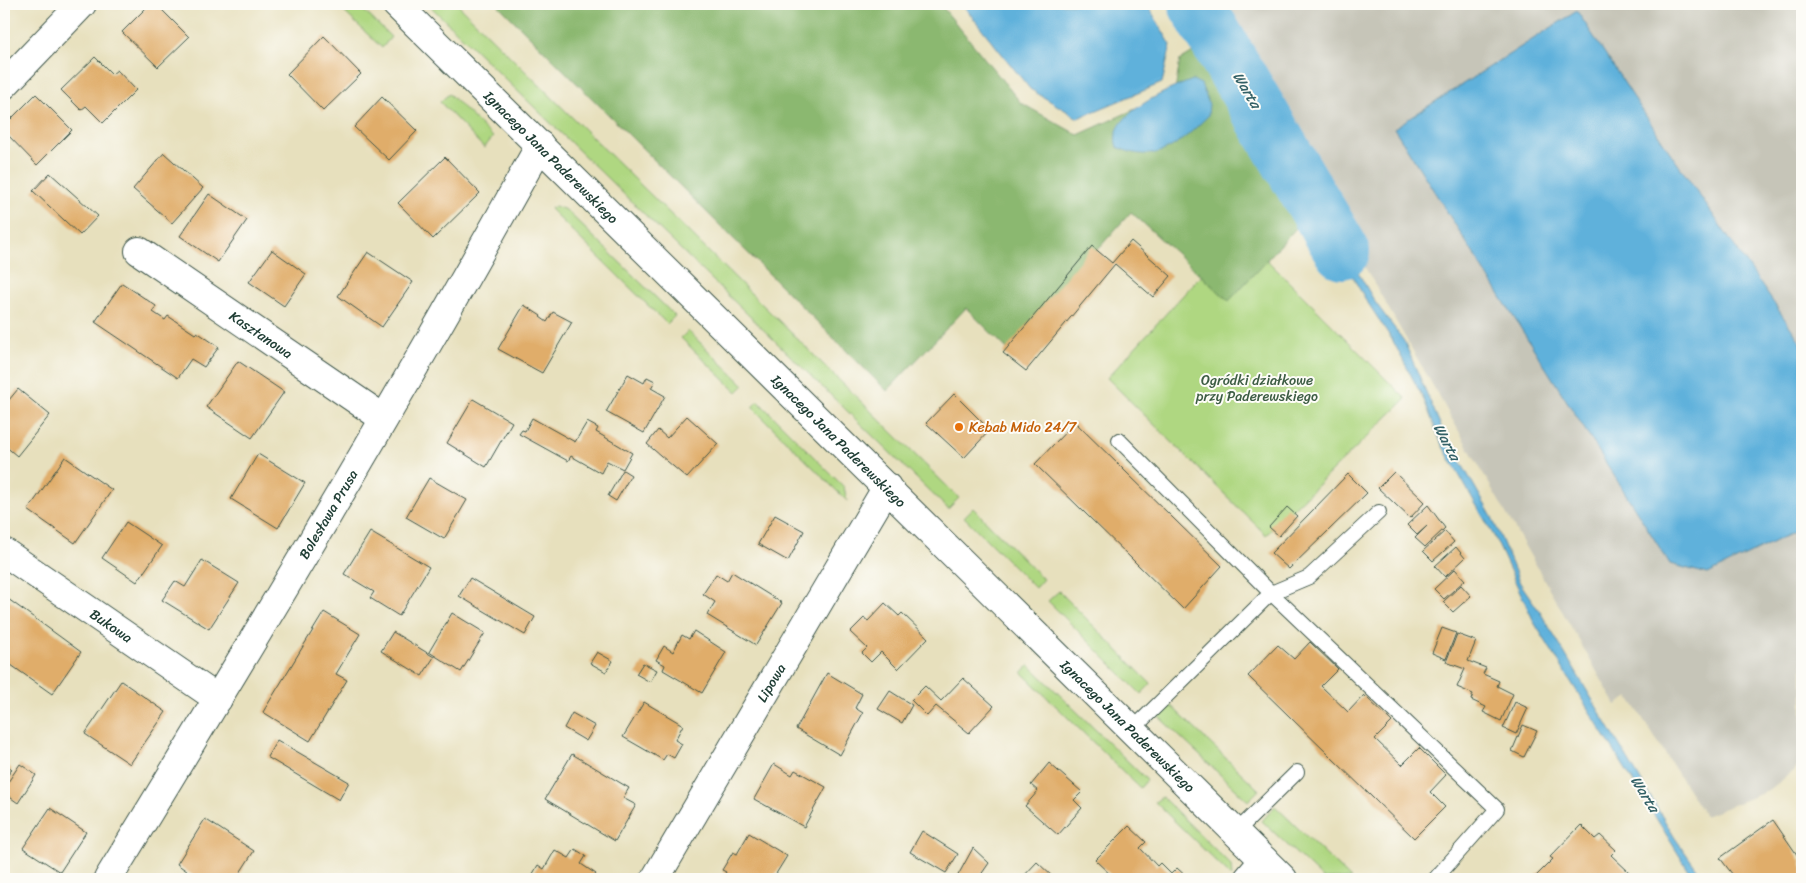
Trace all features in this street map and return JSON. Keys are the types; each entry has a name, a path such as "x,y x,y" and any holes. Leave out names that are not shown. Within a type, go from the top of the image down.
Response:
{"street":[{"path":"4,85 82,4"},
{"name":"Ignacego Jana Paderewskiego","path":"396,4 1236,832 1265,873"},
{"name":"Bolesława Prusa","path":"108,879 218,699 540,145"},
{"name":"Kasztanowa","path":"139,251 383,418"},
{"name":"Lipowa","path":"655,879 887,487"},
{"name":"Bukowa","path":"4,552 218,699"}],"lane":[{"path":"1119,440 1271,593 1497,809 1435,879"},
{"path":"1132,730 1271,593 1309,577 1379,512"},
{"path":"1236,832 1297,772"}],"shaded area":[{"path":"1214,4 1802,4 1802,764 1768,791 1705,816 1629,697 1616,705"}],"green space":[{"path":"336,4 357,4 391,37 382,48"},
{"path":"428,4 457,4 959,498 948,509"},
{"path":"497,4 940,4 1021,103 1078,135 1175,91 1180,60 1206,44 1309,214 1229,301 1131,212 1008,350 966,308 887,391"},
{"path":"449,94 493,137 484,148 440,102"},
{"path":"555,206 566,210 675,316 667,324 550,209"},
{"name":"Ogródki działkowe przy Paderewskiego","path":"1240,233 1406,399 1266,535 1107,378"},
{"path":"688,331 744,385 737,392 681,338"},
{"path":"758,401 844,487 847,501 752,407"},
{"path":"973,508 1043,579 1035,588 964,517"},
{"path":"1059,591 1151,684 1141,694 1048,601"},
{"path":"1029,665 1147,780 1140,788 1022,673"},
{"path":"1167,702 1259,790 1248,801 1156,714"},
{"path":"1162,797 1231,865 1232,877 1155,802"},
{"path":"1275,806 1351,879 1323,879 1262,821"}],"water":[{"path":"962,4 1147,4 1171,45 1162,83 1078,118 1030,89"},
{"path":"1187,4 1201,4 1296,164 1286,169"},
{"path":"1577,11 1669,151 1802,344 1802,528 1708,574 1670,564 1394,128"},
{"path":"1193,80 1201,84 1209,104 1208,116 1187,135 1167,149 1156,153 1131,152 1117,147 1116,135 1120,124 1129,114 1155,97"},
{"path":"1306,181 1375,302 1404,341 1443,431 1492,517 1520,583 1540,612 1675,838 1704,879 1694,879 1535,624 1494,536 1442,445 1424,400 1393,341 1366,300 1299,185"}],"building":[{"path":"150,4 156,4 189,37 158,67 122,32"},
{"path":"324,36 361,74 323,111 287,74"},
{"path":"95,57 112,74 117,70 136,90 103,123 86,106 81,110 61,90"},
{"path":"36,94 72,130 37,165 4,131 4,126"},
{"path":"382,97 417,131 389,160 354,127"},
{"path":"164,153 203,188 172,223 133,189"},
{"path":"445,157 480,193 433,239 398,203"},
{"path":"50,173 98,216 80,235 33,191"},
{"path":"209,194 247,220 218,262 180,236"},
{"path":"1131,241 1171,276 1153,297 1115,264 1026,371 1003,353 1092,246 1112,263"},
{"path":"272,250 306,274 284,306 249,282"},
{"path":"368,252 413,282 382,327 338,296"},
{"path":"122,283 156,306 153,312 165,320 168,316 219,347 204,367 191,359 178,378 95,322"},
{"path":"524,305 547,322 553,312 572,322 542,373 498,349"},
{"path":"238,361 284,392 252,438 206,407"},
{"path":"628,374 644,383 647,377 655,381 651,388 665,396 644,433 606,412"},
{"path":"18,389 50,415 17,456 4,445 4,406"},
{"name":"Kebab Mido 24/7","path":"954,394 990,430 964,458 926,423"},
{"path":"473,399 512,422 486,467 447,443"},
{"path":"687,416 718,444 687,478 647,444 658,430 667,438"},
{"path":"532,418 575,442 587,422 598,428 596,432 632,453 623,469 607,461 601,473 571,456 568,461 519,434 522,430 525,431"},
{"path":"1075,422 1222,566 1183,609 1035,464"},
{"path":"258,454 305,483 278,528 231,499"},
{"path":"65,457 112,490 75,543 28,510"},
{"path":"623,470 631,475 616,501 608,496"},
{"path":"1394,472 1425,502 1410,518 1378,488"},
{"path":"1348,474 1367,493 1289,569 1271,553"},
{"path":"429,478 467,500 444,539 406,517"},
{"path":"1428,505 1445,528 1425,547 1415,538 1427,526 1417,535 1407,525"},
{"path":"1287,507 1297,516 1279,536 1269,527"},
{"path":"775,515 804,531 788,561 758,544"},
{"path":"126,522 162,546 137,582 102,558"},
{"path":"1445,531 1454,542 1433,561 1423,551"},
{"path":"370,532 429,567 399,616 370,598 374,592 344,574"},
{"path":"1456,547 1465,558 1445,577 1435,566"},
{"path":"202,560 239,583 209,629 162,600 175,581 185,587"},
{"path":"1455,569 1465,580 1444,599 1434,589"},
{"path":"732,572 782,603 756,645 707,615 715,602 703,594 716,574 727,581"},
{"path":"470,578 535,617 525,635 459,596"},
{"path":"1461,585 1471,596 1453,612 1443,602"},
{"path":"4,596 81,652 52,694 4,660"},
{"path":"885,603 899,616 902,613 928,638 898,669 881,652 871,662 862,653 867,648 850,632 864,618 868,621"},
{"path":"324,612 360,634 336,674 347,680 310,741 263,712"},
{"path":"452,613 485,633 461,672 429,652"},
{"path":"1442,628 1456,633 1446,659 1432,653"},
{"path":"694,631 726,652 702,693 663,670 665,665 656,660 664,646 673,652 682,635 689,639"},
{"path":"393,632 434,657 422,676 381,651"},
{"path":"1457,634 1476,641 1468,661 1486,668 1483,674 1499,681 1497,686 1513,694 1501,721 1483,712 1486,707 1471,700 1473,694 1457,687 1465,669 1446,662"},
{"path":"1310,642 1338,669 1321,686 1348,712 1364,695 1392,722 1375,739 1402,765 1419,748 1446,775 1430,792 1445,807 1414,838 1248,676 1278,645 1294,659"},
{"path":"597,652 613,661 606,672 590,663"},
{"path":"643,663 657,670 650,682 636,674"},
{"path":"827,673 862,694 855,708 863,713 840,755 796,729"},
{"path":"963,678 994,706 969,733 936,706 927,716 911,700 925,686 941,701"},
{"path":"121,681 166,712 130,764 85,734"},
{"path":"890,691 912,705 902,723 878,709"},
{"path":"644,702 683,725 675,740 682,744 674,758 667,754 663,760 623,737"},
{"path":"1515,702 1528,708 1516,734 1503,728"},
{"path":"572,713 595,726 586,741 564,728"},
{"path":"1523,725 1537,731 1524,757 1512,751"},
{"path":"277,740 349,782 339,800 267,757"},
{"path":"572,754 629,788 623,798 636,805 615,841 545,799"},
{"path":"4,763 12,769 4,781"},
{"path":"1049,763 1082,792 1074,800 1082,808 1058,835 1025,806 1038,791 1031,785"},
{"path":"20,764 36,775 18,803 4,793 4,788"},
{"path":"774,764 792,775 795,770 826,787 804,827 754,799"},
{"path":"50,808 86,832 60,872 23,848"},
{"path":"205,819 254,851 236,879 198,879 177,864"},
{"path":"1773,820 1802,862 1802,879 1736,879 1720,858"},
{"path":"1581,825 1595,839 1600,835 1616,850 1611,855 1630,873 1623,879 1533,879 1553,859 1550,857"},
{"path":"1129,826 1146,842 1140,848 1157,866 1160,863 1171,874 1177,868 1189,879 1115,879 1095,860"},
{"path":"922,831 958,854 946,873 910,852"},
{"path":"749,833 787,856 774,877 778,879 722,879 726,872 722,870 733,852 737,854"},
{"path":"973,848 989,863 978,879 956,879"},
{"path":"575,849 586,856 581,864 596,874 592,879 530,879 538,865 544,869 555,850 569,858"},
{"path":"1037,862 1054,878 1055,879 1021,879"}],"waterway":[{"name":"Warta","path":"1196,4 1342,251"}],"place":[{"name":"Kebab Mido 24/7","path":"959,427"}]}
